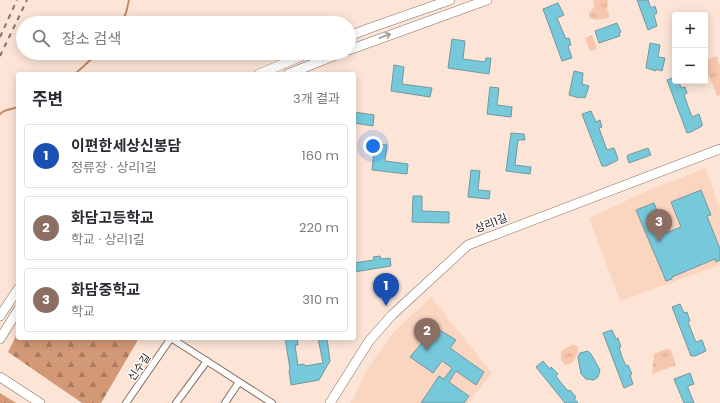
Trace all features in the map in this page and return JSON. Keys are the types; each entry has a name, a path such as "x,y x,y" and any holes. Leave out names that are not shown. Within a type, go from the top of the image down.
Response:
{"street":[{"path":"356,33 450,0"},
{"path":"356,47 487,0"},
{"path":"264,72 292,60"},
{"path":"293,72 323,60"},
{"name":"상리1길","path":"330,403 369,341 392,315 468,245 720,149"},
{"path":"0,316 16,292"},
{"path":"0,339 16,313"},
{"name":"신수길","path":"126,403 170,340"},
{"name":"신수길","path":"174,340 272,403"},
{"path":"176,403 207,361"},
{"path":"0,377 40,403"},
{"path":"225,403 239,382"}],"shaded area":[{"path":"706,168 720,210 720,265 620,301 589,218 651,189"},
{"path":"431,297 492,373 468,403 350,403 355,396 365,372 395,331"}],"green space":[{"path":"593,0 608,0 607,9 610,16 608,18 595,20 590,18 589,13 594,7"},
{"path":"592,35 597,49 590,51 585,38"},
{"path":"713,57 718,57 720,66 720,95 717,96 708,73 708,60"},
{"path":"16,336 16,340 138,340 101,403 82,403 8,352"},
{"path":"572,345 578,347 576,356 571,363 565,365 561,360 561,351"},
{"path":"666,349 671,350 676,365 652,374 654,354"},
{"path":"0,393 16,403 0,403"}],"building":[{"path":"637,0 648,0 651,8 655,6 657,13 654,15 657,26 648,30"},
{"path":"558,3 564,15 557,18 566,39 569,38 571,45 568,46 572,58 562,61 543,9"},
{"path":"617,23 621,32 619,33 620,36 599,43 595,31"},
{"path":"452,39 465,41 463,59 485,62 486,58 491,58 489,74 448,68"},
{"path":"650,43 660,45 658,57 665,58 662,71 646,68"},
{"path":"394,65 404,67 402,84 432,88 430,97 391,91"},
{"path":"574,71 583,73 582,84 589,86 585,98 569,95"},
{"path":"672,78 672,84 680,84 681,88 685,87 687,93 684,95 692,117 699,114 702,126 687,133 667,80"},
{"path":"490,87 499,88 497,105 512,107 511,117 487,114"},
{"path":"591,111 596,122 600,120 602,127 599,128 607,150 614,148 617,156 618,160 606,166 602,166 582,114"},
{"path":"356,112 374,115 373,126 356,123"},
{"path":"511,133 524,134 525,140 518,140 515,165 531,167 530,174 506,171"},
{"path":"375,143 387,145 385,161 408,164 407,174 372,170"},
{"path":"648,148 651,155 629,163 627,157 628,155"},
{"path":"471,170 480,171 478,190 490,191 489,199 468,197"},
{"path":"701,190 711,215 707,216 720,249 720,260 716,262 715,259 666,281 636,210 654,203 666,233 681,227 671,202"},
{"path":"413,196 422,196 422,211 449,212 449,223 412,222"},
{"path":"380,256 381,259 390,258 391,266 356,272 356,263 374,260 373,257"},
{"path":"680,304 684,313 687,312 690,321 688,322 696,342 702,340 706,351 695,356 691,356 672,307"},
{"path":"438,329 456,340 450,348 484,372 476,385 456,371 449,382 469,396 464,403 421,403 439,376 444,379 452,368 442,361 433,373 410,357 429,334 433,336"},
{"path":"612,330 616,339 618,338 621,347 619,347 626,366 628,365 632,374 630,375 633,384 624,388 603,333"},
{"path":"285,340 297,340 298,345 295,345 298,365 304,364 305,366 323,363 318,340 327,340 330,361 319,380 291,385"},
{"path":"588,351 600,370 598,377 594,380 586,379 581,374 578,357 580,353"},
{"path":"543,361 550,369 551,367 558,374 556,376 568,391 570,390 576,397 574,398 578,403 565,403 536,367"},
{"path":"690,373 694,384 688,386 688,388 694,403 684,403 674,379"}],"waterway":[{"path":"124,16 129,0"},
{"path":"77,72 90,60"},
{"path":"0,114 4,111 16,108"}],"railway":[{"path":"0,37 17,0"},
{"path":"19,16 27,0"},
{"path":"0,56 16,23"}],"place":[{"name":"화담중학교","path":"659,242"},
{"name":"이편한세상신봉담","path":"386,306"},
{"name":"화담고등학교","path":"427,351"}]}
